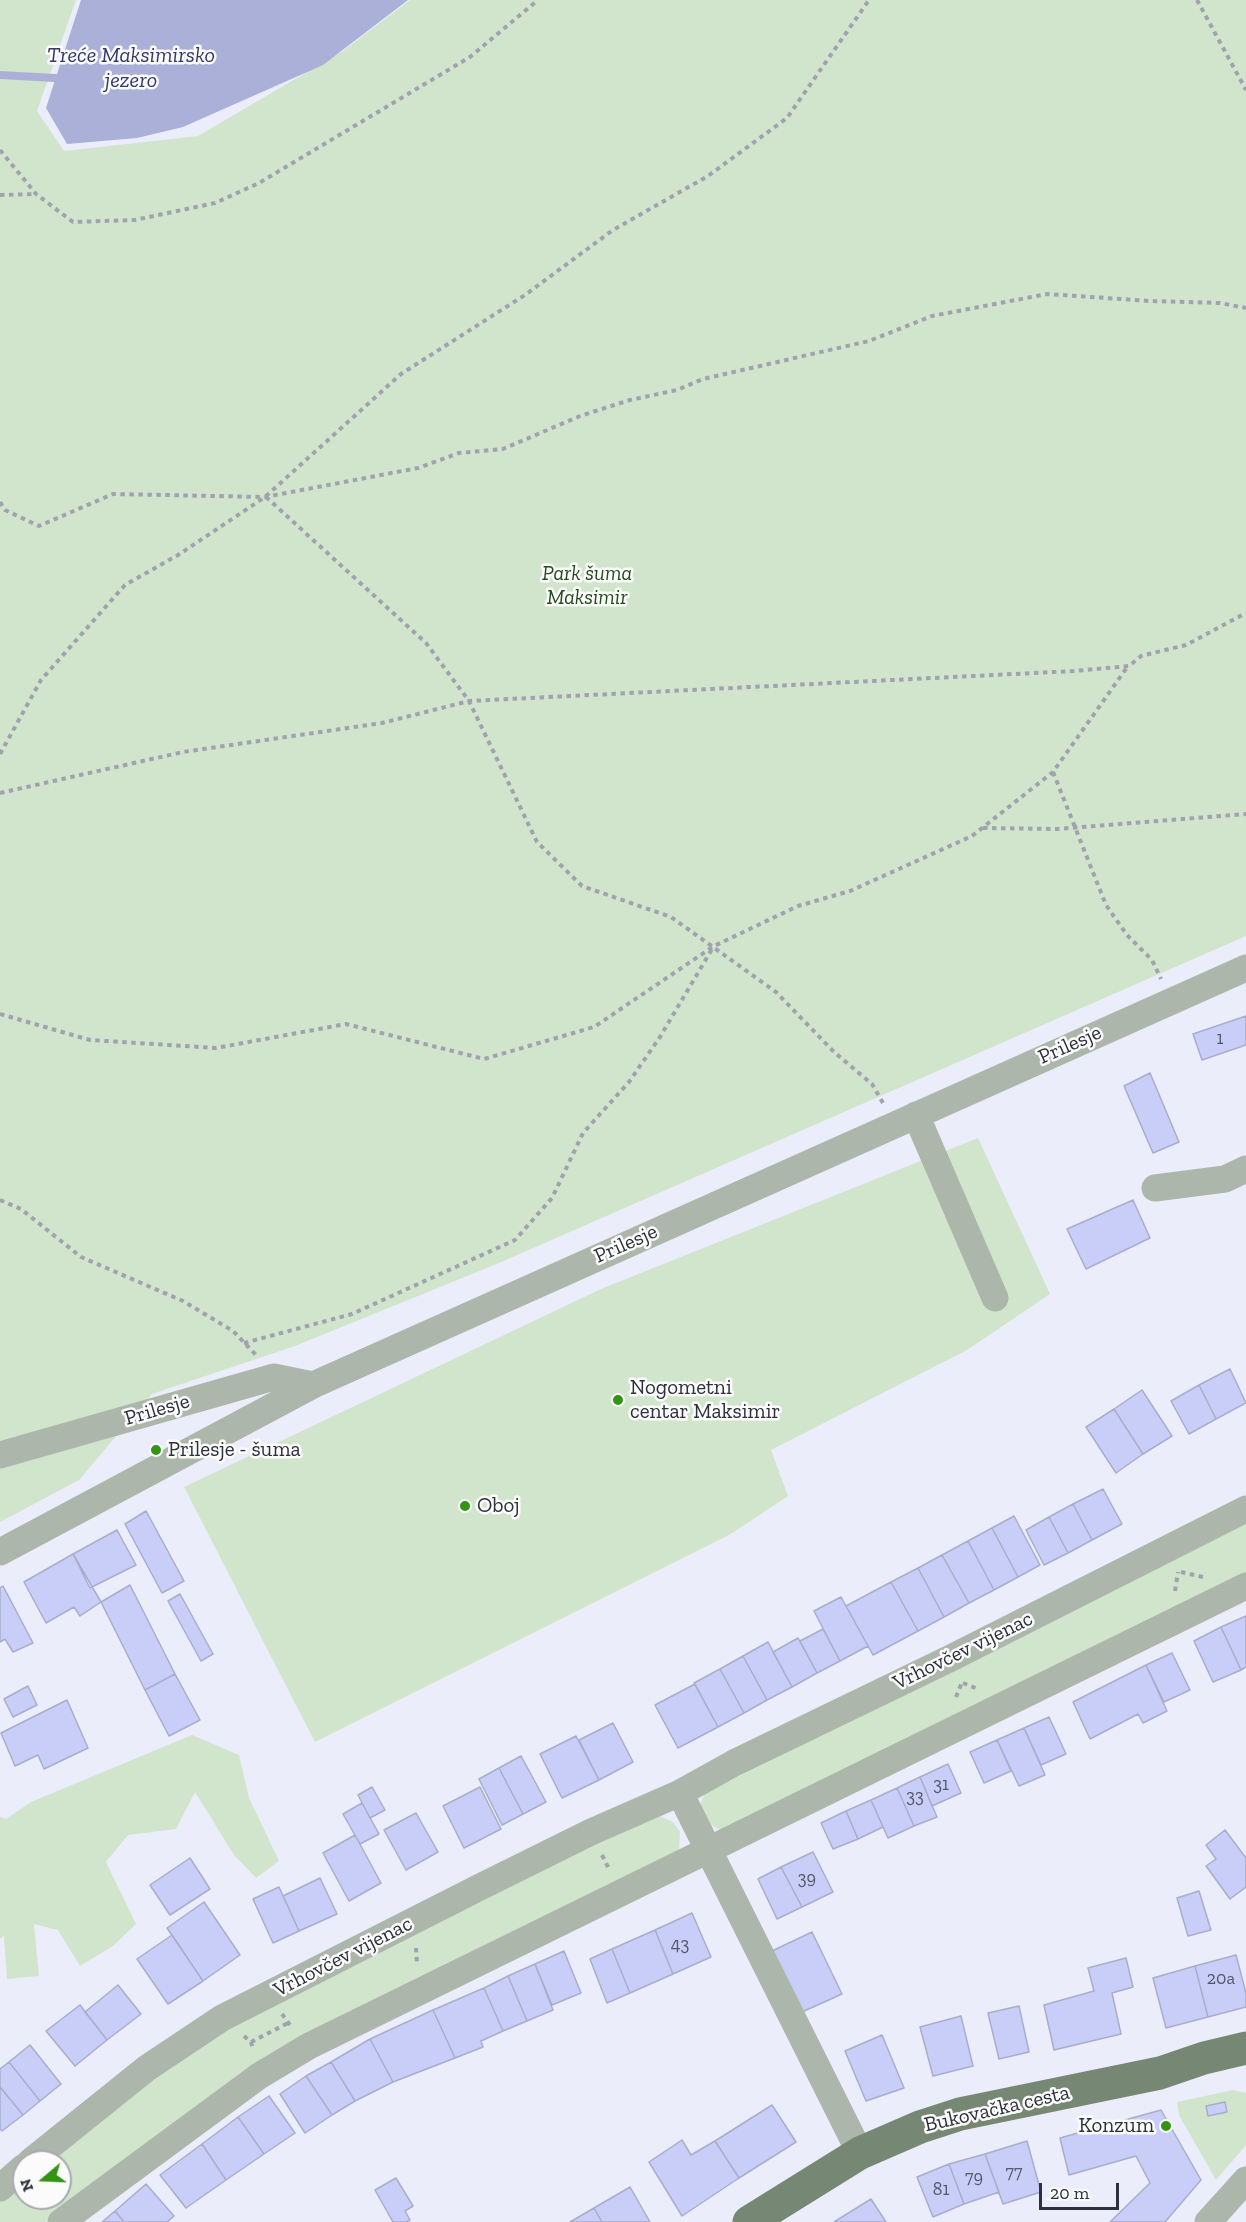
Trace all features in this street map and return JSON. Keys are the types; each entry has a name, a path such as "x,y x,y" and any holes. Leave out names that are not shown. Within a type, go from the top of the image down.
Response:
{"main road":[{"name":"Bukovačka cesta","path":"749,2222 860,2153 920,2127 960,2114 1160,2073 1183,2064 1246,2048"},
{"name":"Bukovačka cesta","path":"1160,2073 1197,2074 1246,2068"}],"street":[{"name":"Prilesje","path":"0,1455 274,1377 313,1384 1242,967"},
{"path":"916,1115 995,1298"},
{"path":"1155,1188 1225,1179 1246,1169"},
{"path":"0,1552 313,1384"},
{"name":"Vrhovčev vijenac","path":"45,2150 147,2068 224,2018 591,1832 680,1793 734,1763 949,1659 1246,1509"},
{"path":"61,2222 259,2076 309,2046 711,1851 1245,1586"},
{"path":"680,1793 860,2153"},
{"path":"0,2188 12,2178"},
{"path":"1208,2222 1246,2180"}],"path":[{"path":"0,150 36,194 73,222 135,220 214,203 259,183 470,57 538,0"},
{"path":"0,754 40,680 125,585 178,555 265,497 401,374 525,295 613,230 708,176 787,118 868,0"},
{"path":"1197,0 1246,90"},
{"path":"0,195 36,194"},
{"path":"0,502 5,510 39,526 113,494 265,497 418,468 459,453 503,449 580,416 630,400 677,390 703,379 869,341 932,316 1047,294 1150,302 1220,303 1246,308"},
{"path":"265,497 426,643 469,701 537,842 582,886 671,917 776,992 834,1052 872,1084 887,1108"},
{"path":"0,1014 90,1040 216,1048 346,1024 484,1059 594,1027 714,946 798,906 850,891 972,836 1053,772 1129,666 1141,656 1186,645 1246,613"},
{"path":"0,793 183,752 382,723 469,701 1074,672 1129,666"},
{"path":"1053,772 1106,905 1127,935 1152,960 1163,984"},
{"path":"983,828 1074,828 1246,814"},
{"path":"244,1343 352,1314 515,1240 552,1198 583,1133 629,1082 660,1037 714,946"},
{"path":"0,1200 21,1209 81,1257 183,1301 232,1331 258,1358"},
{"path":"1167,1549 1179,1571 1245,1586"},
{"path":"939,1737 962,1683 949,1659"},
{"path":"591,1832 621,1895"},
{"path":"416,1920 417,1967 421,1991"},
{"path":"270,1994 288,2023 309,2046"},
{"path":"224,2018 251,2042 259,2076"},
{"path":"251,2042 288,2023"}],"green space":[{"name":"Park šuma Maksimir","path":"0,0 76,0 37,111 64,151 198,136 343,51 410,0 1246,0 1246,936 499,1263 295,1346 152,1394 79,1480 0,1522"},
{"name":"Nogometni centar Maksimir","path":"978,1138 1050,1294 967,1350 771,1450 788,1496 729,1535 315,1742 184,1487 601,1289"},
{"path":"1246,1522 1246,1575 721,1830 711,1825 701,1812 701,1802 705,1793"},
{"path":"192,1735 239,1755 249,1798 279,1861 256,1878 234,1855 195,1792 176,1829 128,1835 106,1862 136,1924 113,1946 80,1966 58,1930 34,1924 39,1976 7,1979 4,1936 0,1939 0,1817 6,1819 31,1802"},
{"path":"657,1815 673,1822 680,1832 679,1851 252,2071 189,2111 72,2201 72,2150 58,2150 102,2114 219,2033 635,1822"},
{"path":"1233,2090 1246,2093 1246,2145 1216,2180 1179,2115 1177,2102"},
{"path":"12,2188 12,2210 61,2210 45,2222 0,2222 0,2199"}],"water":[{"name":"Treće Maksimirsko jezero","path":"81,0 408,0 323,65 183,127 137,138 67,144 46,108"}],"building":[{"path":"1246,1016 1246,1045 1202,1060 1193,1034"},
{"path":"1150,1073 1179,1142 1153,1153 1124,1086"},
{"path":"1133,1200 1150,1238 1086,1269 1067,1229"},
{"path":"1230,1369 1246,1403 1216,1419 1199,1385"},
{"path":"1199,1385 1216,1419 1189,1434 1171,1401"},
{"path":"1142,1390 1172,1436 1143,1454 1114,1409"},
{"path":"1114,1409 1143,1454 1116,1473 1086,1427"},
{"path":"1103,1489 1122,1524 1092,1540 1073,1504"},
{"path":"1073,1504 1092,1540 1068,1553 1049,1517"},
{"path":"146,1511 184,1581 162,1593 125,1524"},
{"path":"1014,1516 1040,1565 1018,1577 992,1528"},
{"path":"1049,1517 1068,1553 1044,1565 1026,1530"},
{"path":"992,1528 1018,1577 994,1590 968,1541"},
{"path":"117,1530 136,1565 90,1588 73,1554"},
{"path":"968,1541 994,1590 969,1603 942,1555"},
{"path":"73,1554 101,1602 80,1616 74,1607 46,1623 24,1582"},
{"path":"942,1555 969,1603 944,1617 918,1568"},
{"path":"918,1568 944,1617 918,1631 891,1582"},
{"path":"891,1582 918,1631 873,1655 846,1606"},
{"path":"130,1585 175,1674 145,1690 101,1602"},
{"path":"3,1586 33,1643 13,1652 5,1639 0,1642 0,1588"},
{"path":"180,1594 213,1654 201,1661 168,1601"},
{"path":"841,1597 868,1646 840,1661 814,1611"},
{"path":"1246,1616 1246,1667 1241,1670 1221,1627"},
{"path":"1221,1627 1241,1670 1213,1682 1194,1641"},
{"path":"823,1629 840,1661 817,1673 800,1641"},
{"path":"798,1638 817,1673 792,1687 773,1652"},
{"path":"768,1642 792,1687 767,1700 743,1656"},
{"path":"1172,1653 1190,1690 1164,1702 1146,1665"},
{"path":"743,1656 767,1700 744,1713 720,1669"},
{"path":"1146,1665 1167,1711 1143,1723 1138,1714 1090,1739 1073,1702"},
{"path":"720,1669 744,1713 718,1727 694,1683"},
{"path":"175,1674 200,1720 169,1736 145,1690"},
{"path":"695,1684 718,1727 678,1748 655,1705"},
{"path":"28,1686 37,1705 13,1717 4,1699"},
{"path":"67,1700 88,1748 44,1769 38,1755 15,1766 1,1733"},
{"path":"1049,1717 1066,1754 1041,1765 1024,1728"},
{"path":"613,1723 633,1762 599,1780 579,1740"},
{"path":"1024,1728 1045,1775 1019,1786 997,1740"},
{"path":"576,1736 599,1780 562,1798 540,1754"},
{"path":"997,1740 1011,1771 984,1783 970,1752"},
{"path":"521,1756 546,1802 523,1814 499,1768"},
{"path":"948,1764 961,1793 932,1806 920,1777"},
{"path":"499,1768 523,1814 502,1825 479,1779"},
{"path":"920,1777 937,1817 914,1826 897,1788"},
{"path":"372,1787 385,1810 370,1818 358,1795"},
{"path":"480,1787 501,1829 464,1848 443,1806"},
{"path":"897,1788 914,1826 888,1838 871,1800"},
{"path":"871,1800 883,1827 858,1839 846,1811"},
{"path":"362,1803 379,1834 360,1844 343,1814"},
{"path":"846,1811 858,1839 833,1849 821,1823"},
{"path":"416,1813 438,1852 406,1870 384,1830"},
{"path":"1225,1830 1246,1858 1246,1887 1230,1899 1206,1866 1216,1859 1206,1845"},
{"path":"355,1835 381,1883 349,1901 323,1853"},
{"path":"813,1852 833,1892 802,1907 781,1867"},
{"path":"190,1858 210,1889 170,1915 150,1885"},
{"path":"781,1867 802,1907 777,1919 758,1879"},
{"path":"320,1878 337,1914 299,1931 283,1896"},
{"path":"279,1887 299,1931 273,1943 253,1899"},
{"path":"1199,1891 1211,1930 1188,1936 1177,1898"},
{"path":"204,1902 240,1955 203,1981 167,1928"},
{"path":"692,1913 711,1957 673,1974 655,1930"},
{"path":"655,1930 673,1974 630,1993 612,1949"},
{"path":"812,1932 842,1994 802,2012 772,1951"},
{"path":"172,1935 203,1981 168,2004 137,1959"},
{"path":"612,1949 630,1993 607,2003 590,1959"},
{"path":"564,1951 581,1993 552,2005 535,1964"},
{"path":"1236,1955 1246,1993 1246,2007 1208,2017 1195,1966"},
{"path":"1126,1958 1133,1987 1112,1993 1121,2034 1054,2050 1044,2005 1094,1991 1088,1968"},
{"path":"535,1964 553,2010 527,2021 508,1976"},
{"path":"1195,1966 1208,2017 1166,2028 1153,1978"},
{"path":"508,1976 527,2021 503,2031 484,1988"},
{"path":"118,1985 141,2014 107,2040 85,2012"},
{"path":"484,1988 503,2031 481,2041 483,2047 455,2058 433,2010"},
{"path":"80,2005 107,2040 75,2066 46,2031"},
{"path":"1019,2006 1029,2052 999,2059 988,2013"},
{"path":"433,2010 455,2058 393,2082 370,2039"},
{"path":"961,2016 973,2066 933,2076 920,2027"},
{"path":"882,2035 904,2088 866,2101 845,2051"},
{"path":"370,2039 393,2082 355,2101 331,2062"},
{"path":"30,2045 61,2084 40,2101 9,2062"},
{"path":"9,2062 40,2101 23,2115 0,2087 0,2069"},
{"path":"331,2062 355,2101 332,2115 306,2076"},
{"path":"306,2076 332,2115 305,2133 280,2094"},
{"path":"0,2087 23,2115 2,2131 0,2129"},
{"path":"269,2096 295,2133 264,2154 238,2117"},
{"path":"1225,2102 1227,2112 1208,2116 1206,2106"},
{"path":"772,2105 796,2142 739,2178 715,2141"},
{"path":"1161,2110 1201,2180 1165,2222 1110,2222 1150,2183 1136,2156 1069,2175 1060,2138"},
{"path":"238,2117 264,2154 226,2180 202,2144"},
{"path":"682,2140 691,2155 715,2141 739,2178 682,2216 649,2162"},
{"path":"1027,2141 1041,2192 1003,2204 985,2154"},
{"path":"202,2144 226,2180 186,2208 160,2175"},
{"path":"985,2154 999,2192 964,2204 949,2164"},
{"path":"949,2164 964,2204 933,2217 917,2177"},
{"path":"396,2178 413,2206 405,2211 410,2220 406,2222 393,2222 375,2190"},
{"path":"146,2184 174,2216 167,2222 124,2222 115,2211"},
{"path":"630,2187 650,2222 602,2222 594,2208"},
{"path":"871,2199 886,2222 834,2222"},
{"path":"594,2208 602,2222 570,2222"},
{"path":"115,2211 124,2222 102,2222"}],"waterway":[{"path":"0,75 55,78"}],"place":[{"name":"Nogometni centar Maksimir","path":"618,1400"},
{"name":"Prilesje - šuma","path":"156,1450"},
{"name":"Oboj","path":"465,1506"},
{"name":"Konzum","path":"1166,2126"}]}
